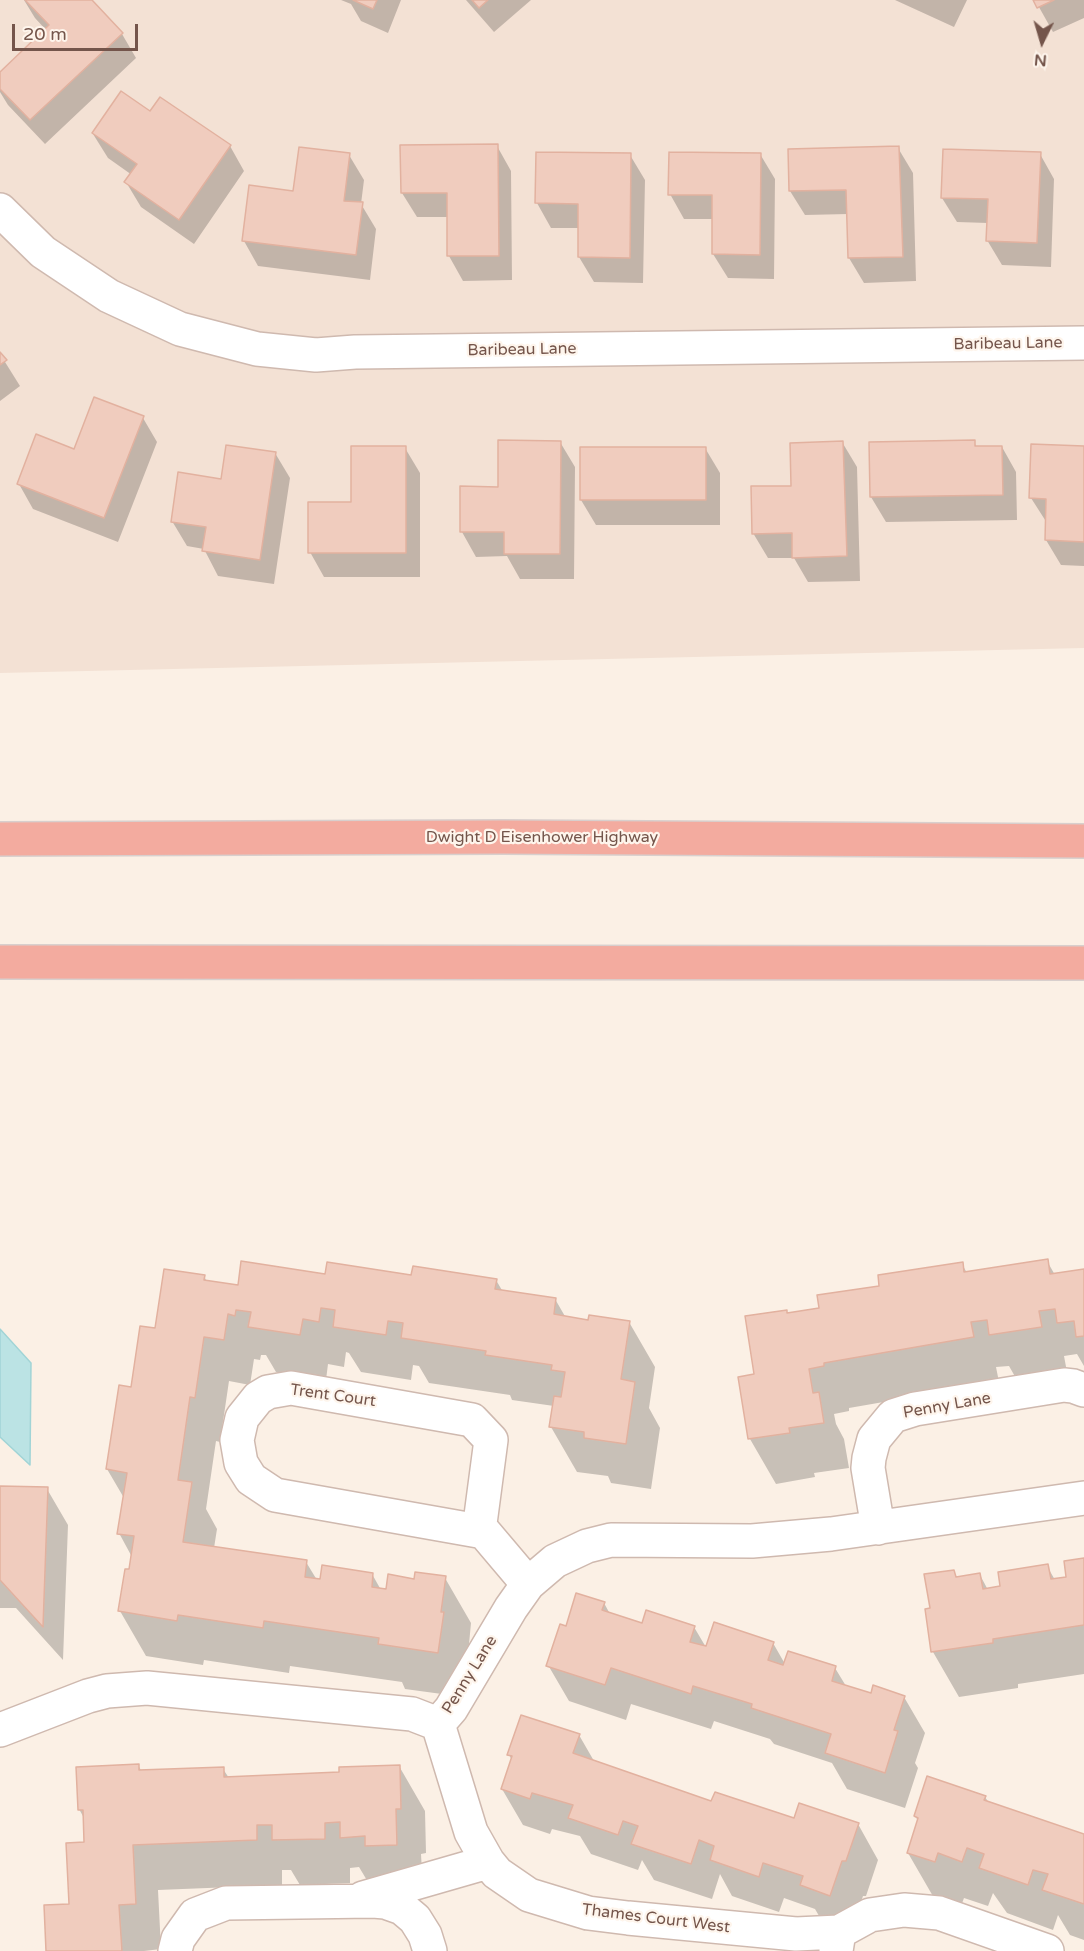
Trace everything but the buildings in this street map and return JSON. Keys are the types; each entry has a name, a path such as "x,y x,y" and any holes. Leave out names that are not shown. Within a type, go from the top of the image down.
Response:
{"highway":[{"name":"Dwight D Eisenhower Highway","path":"0,839 504,837 1084,841"},
{"path":"0,962 1084,963"}],"street":[{"name":"Baribeau Lane","path":"0,210 43,252 108,296 180,329 256,349 316,355 355,352 1084,343"},
{"name":"Penny Lane","path":"878,1528 868,1468 869,1458 874,1439 893,1416 915,1409 1064,1385 1084,1390"},
{"name":"Trent Court","path":"291,1388 472,1419 491,1440 479,1531 275,1495 251,1479 241,1463 237,1440 242,1418 258,1398 267,1392 291,1388"},
{"name":"Penny Lane","path":"0,1730 107,1691 147,1688 412,1714 438,1724 451,1709 511,1608 528,1584 561,1558 599,1542 611,1540 752,1541 878,1528 1084,1498"},
{"path":"479,1531 483,1532 528,1584"},
{"path":"349,1902 488,1862 467,1822 438,1724"},
{"name":"Thames Court West","path":"488,1862 497,1873 529,1895 588,1913 796,1934 837,1942 870,1915 904,1910 939,1913 1047,1951"},
{"path":"175,1951 183,1930 195,1915 226,1902 385,1902 402,1908 420,1925 430,1951"}],"shaded area":[{"path":"0,0 1084,0 1084,648 0,673"}],"water":[{"path":"0,1329 31,1363 30,1465 0,1437"}]}
